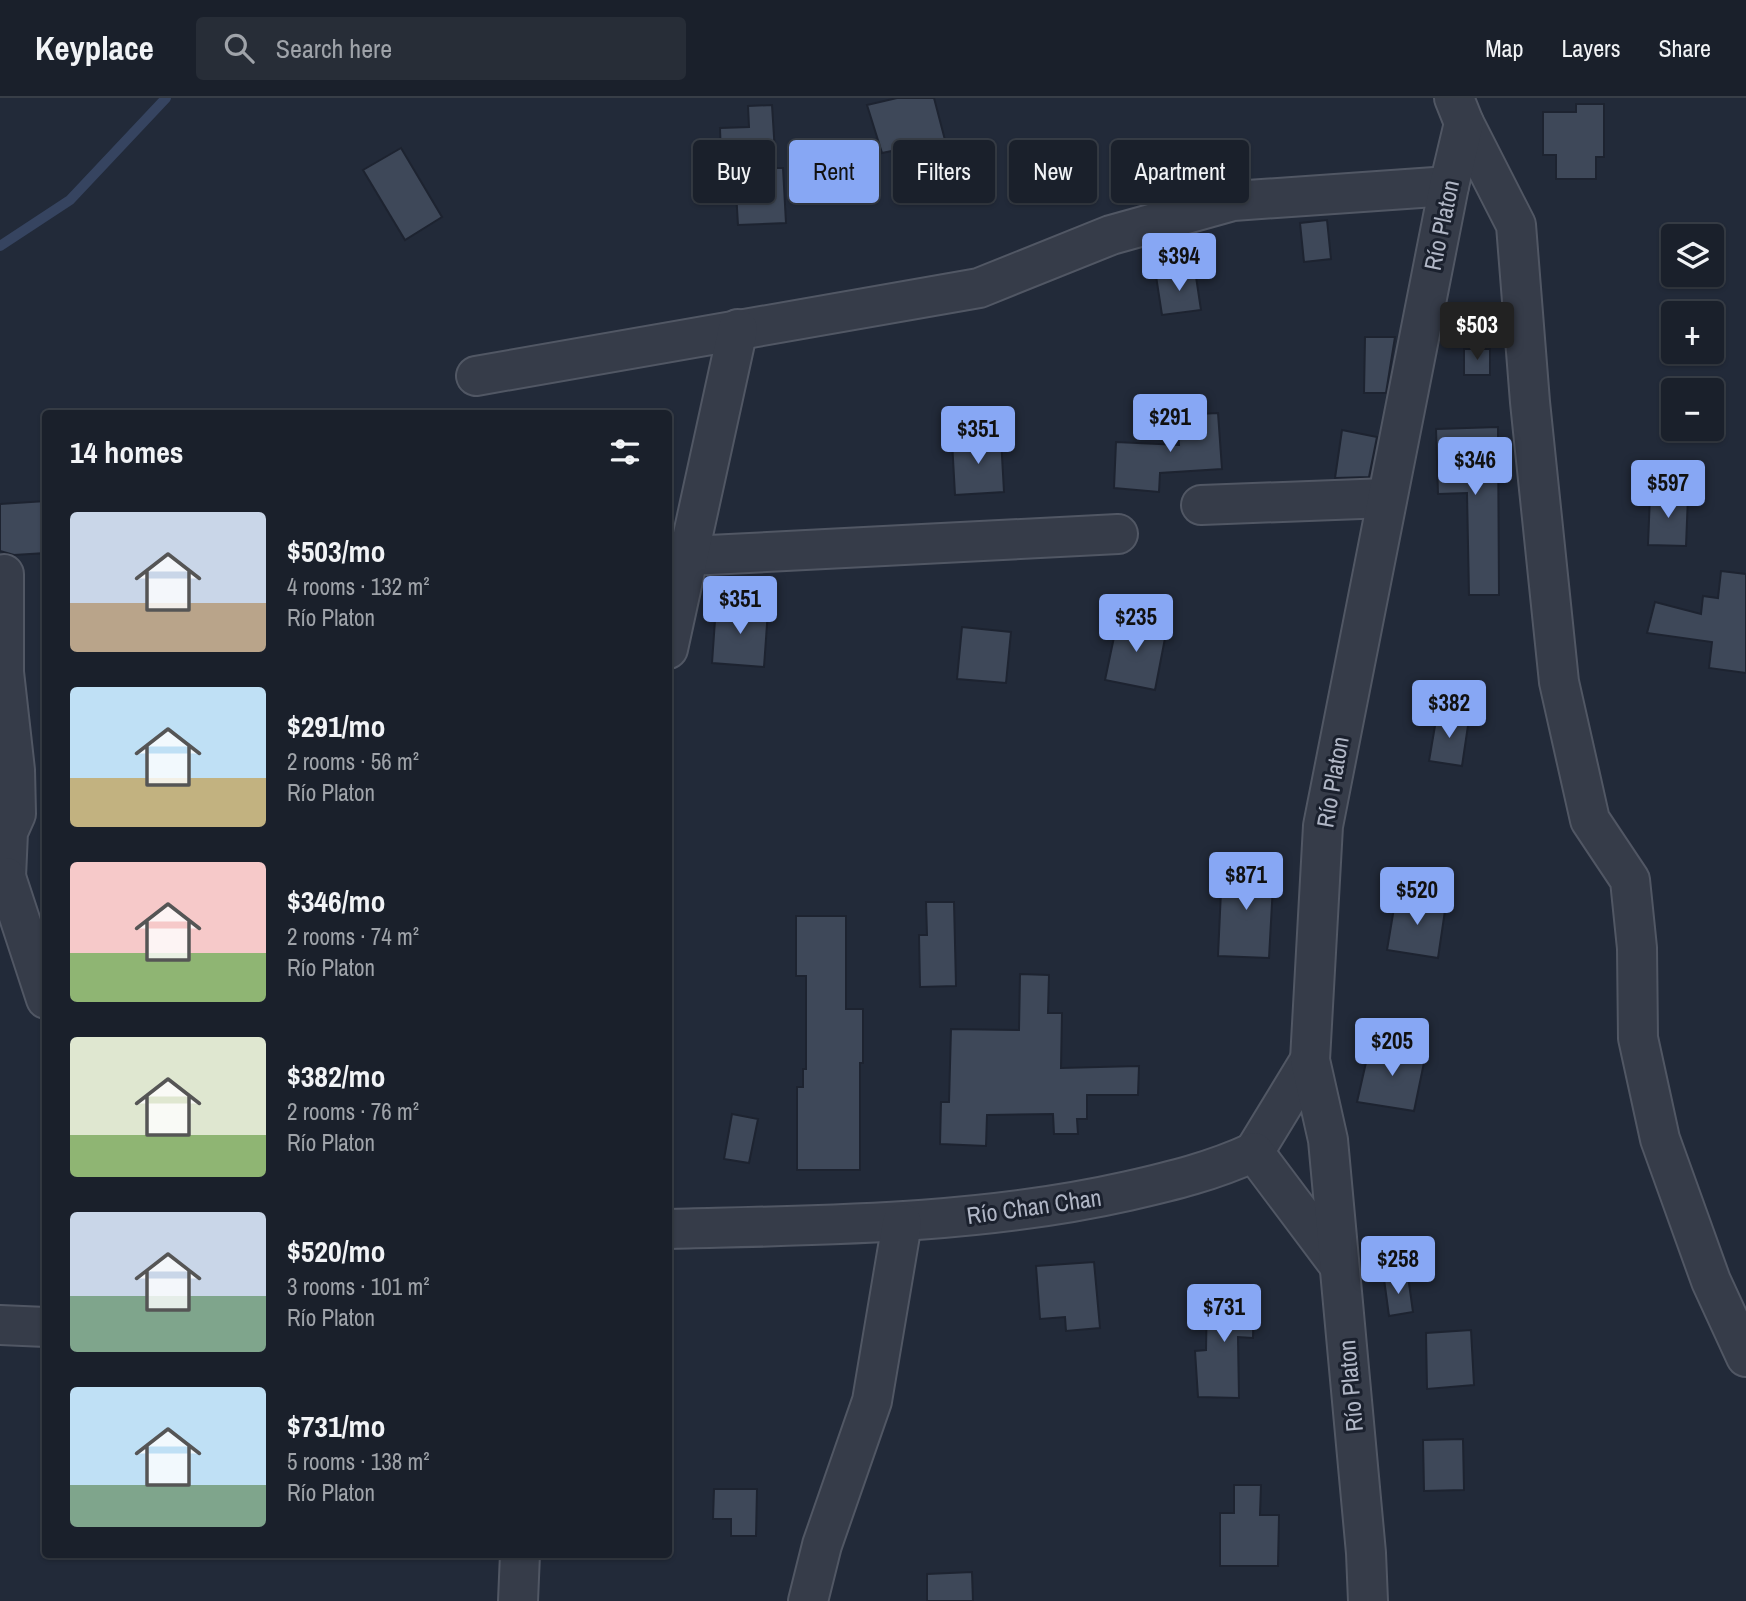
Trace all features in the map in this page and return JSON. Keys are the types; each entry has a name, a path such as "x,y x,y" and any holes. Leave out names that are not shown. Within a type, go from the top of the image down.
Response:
{"street":[{"name":"Río Platon","path":"1368,1601 1366,1553 1328,1140 1310,1060 1323,826 1449,186 1459,111"},
{"path":"1459,111 1516,225 1530,402 1559,682 1590,820 1630,880 1637,948 1638,1038 1660,1139 1711,1280 1746,1357"},
{"path":"476,376 979,288 1111,235 1233,201 1449,186"},
{"path":"672,631 738,329"},
{"path":"1201,505 1387,498"},
{"path":"689,556 1118,534"},
{"path":"4,574 4,672 15,770 16,814 4,832 3,877 42,988"},
{"path":"1310,1060 1254,1152 1338,1264"},
{"name":"Río Chan Chan","path":"672,1229 902,1223 1062,1206 1196,1175 1254,1152"},
{"path":"808,1601 822,1545 872,1401 902,1223"},
{"path":"0,1325 42,1327"},
{"path":"517,1601 520,1558"}],"building":[{"path":"897,98 934,98 945,140 893,140 893,151 882,153 867,105"},
{"path":"1576,104 1604,104 1604,157 1596,157 1596,179 1556,179 1556,155 1543,155 1543,112 1576,112"},
{"path":"772,105 774,140 720,140 720,128 749,127 748,106"},
{"path":"401,148 442,217 405,240 363,170"},
{"path":"775,152 776,168 783,168 786,223 738,225 737,203 775,203"},
{"path":"1327,220 1331,259 1304,262 1300,223"},
{"path":"1195,270 1201,310 1162,315 1156,276"},
{"path":"1365,337 1395,337 1386,393 1364,393"},
{"path":"1464,349 1490,349 1490,375 1464,375"},
{"path":"1218,413 1222,469 1160,473 1159,492 1114,488 1116,442 1179,445 1177,415"},
{"path":"1498,427 1499,595 1469,595 1467,493 1438,494 1436,429"},
{"path":"1342,430 1377,437 1369,477 1335,478"},
{"path":"1001,438 1004,492 955,495 952,441"},
{"path":"1650,495 1688,496 1686,546 1648,545"},
{"path":"42,501 42,553 14,555 0,551 0,504"},
{"path":"1721,571 1746,574 1746,673 1709,668 1712,642 1647,633 1655,602 1701,614 1703,596 1718,598"},
{"path":"716,606 768,610 764,667 712,663"},
{"path":"1118,618 1167,628 1155,690 1105,680"},
{"path":"962,627 1011,632 1006,683 957,679"},
{"path":"1437,714 1469,719 1462,766 1429,761"},
{"path":"1233,865 1274,867 1269,958 1218,956 1222,869 1232,870"},
{"path":"1396,896 1446,904 1438,958 1387,950"},
{"path":"926,902 954,902 956,986 920,987 919,935 927,935"},
{"path":"796,916 846,916 846,1009 863,1009 860,1170 797,1170 797,1087 803,1087 803,1069 806,1069 806,976 796,976"},
{"path":"1020,974 1049,975 1048,1013 1062,1013 1061,1068 1139,1066 1138,1095 1087,1095 1087,1119 1077,1119 1078,1134 1054,1134 1053,1114 987,1115 986,1146 940,1144 941,1102 949,1102 951,1029 1019,1030"},
{"path":"1370,1045 1426,1053 1414,1111 1357,1102"},
{"path":"732,1114 758,1119 749,1163 724,1159"},
{"path":"1094,1262 1100,1328 1066,1331 1065,1317 1040,1319 1036,1266"},
{"path":"1408,1276 1413,1312 1389,1316 1384,1279"},
{"path":"1207,1293 1254,1295 1253,1338 1238,1337 1239,1398 1198,1397 1195,1351 1206,1350"},
{"path":"1471,1330 1474,1385 1427,1389 1426,1333"},
{"path":"1463,1439 1464,1490 1424,1491 1423,1440"},
{"path":"1234,1485 1261,1485 1260,1515 1279,1515 1278,1566 1220,1566 1220,1513 1234,1513"},
{"path":"714,1489 757,1489 756,1536 731,1536 731,1519 713,1519"},
{"path":"972,1572 973,1601 927,1601 927,1574"}],"waterway":[{"path":"0,246 70,200 166,98"}]}
